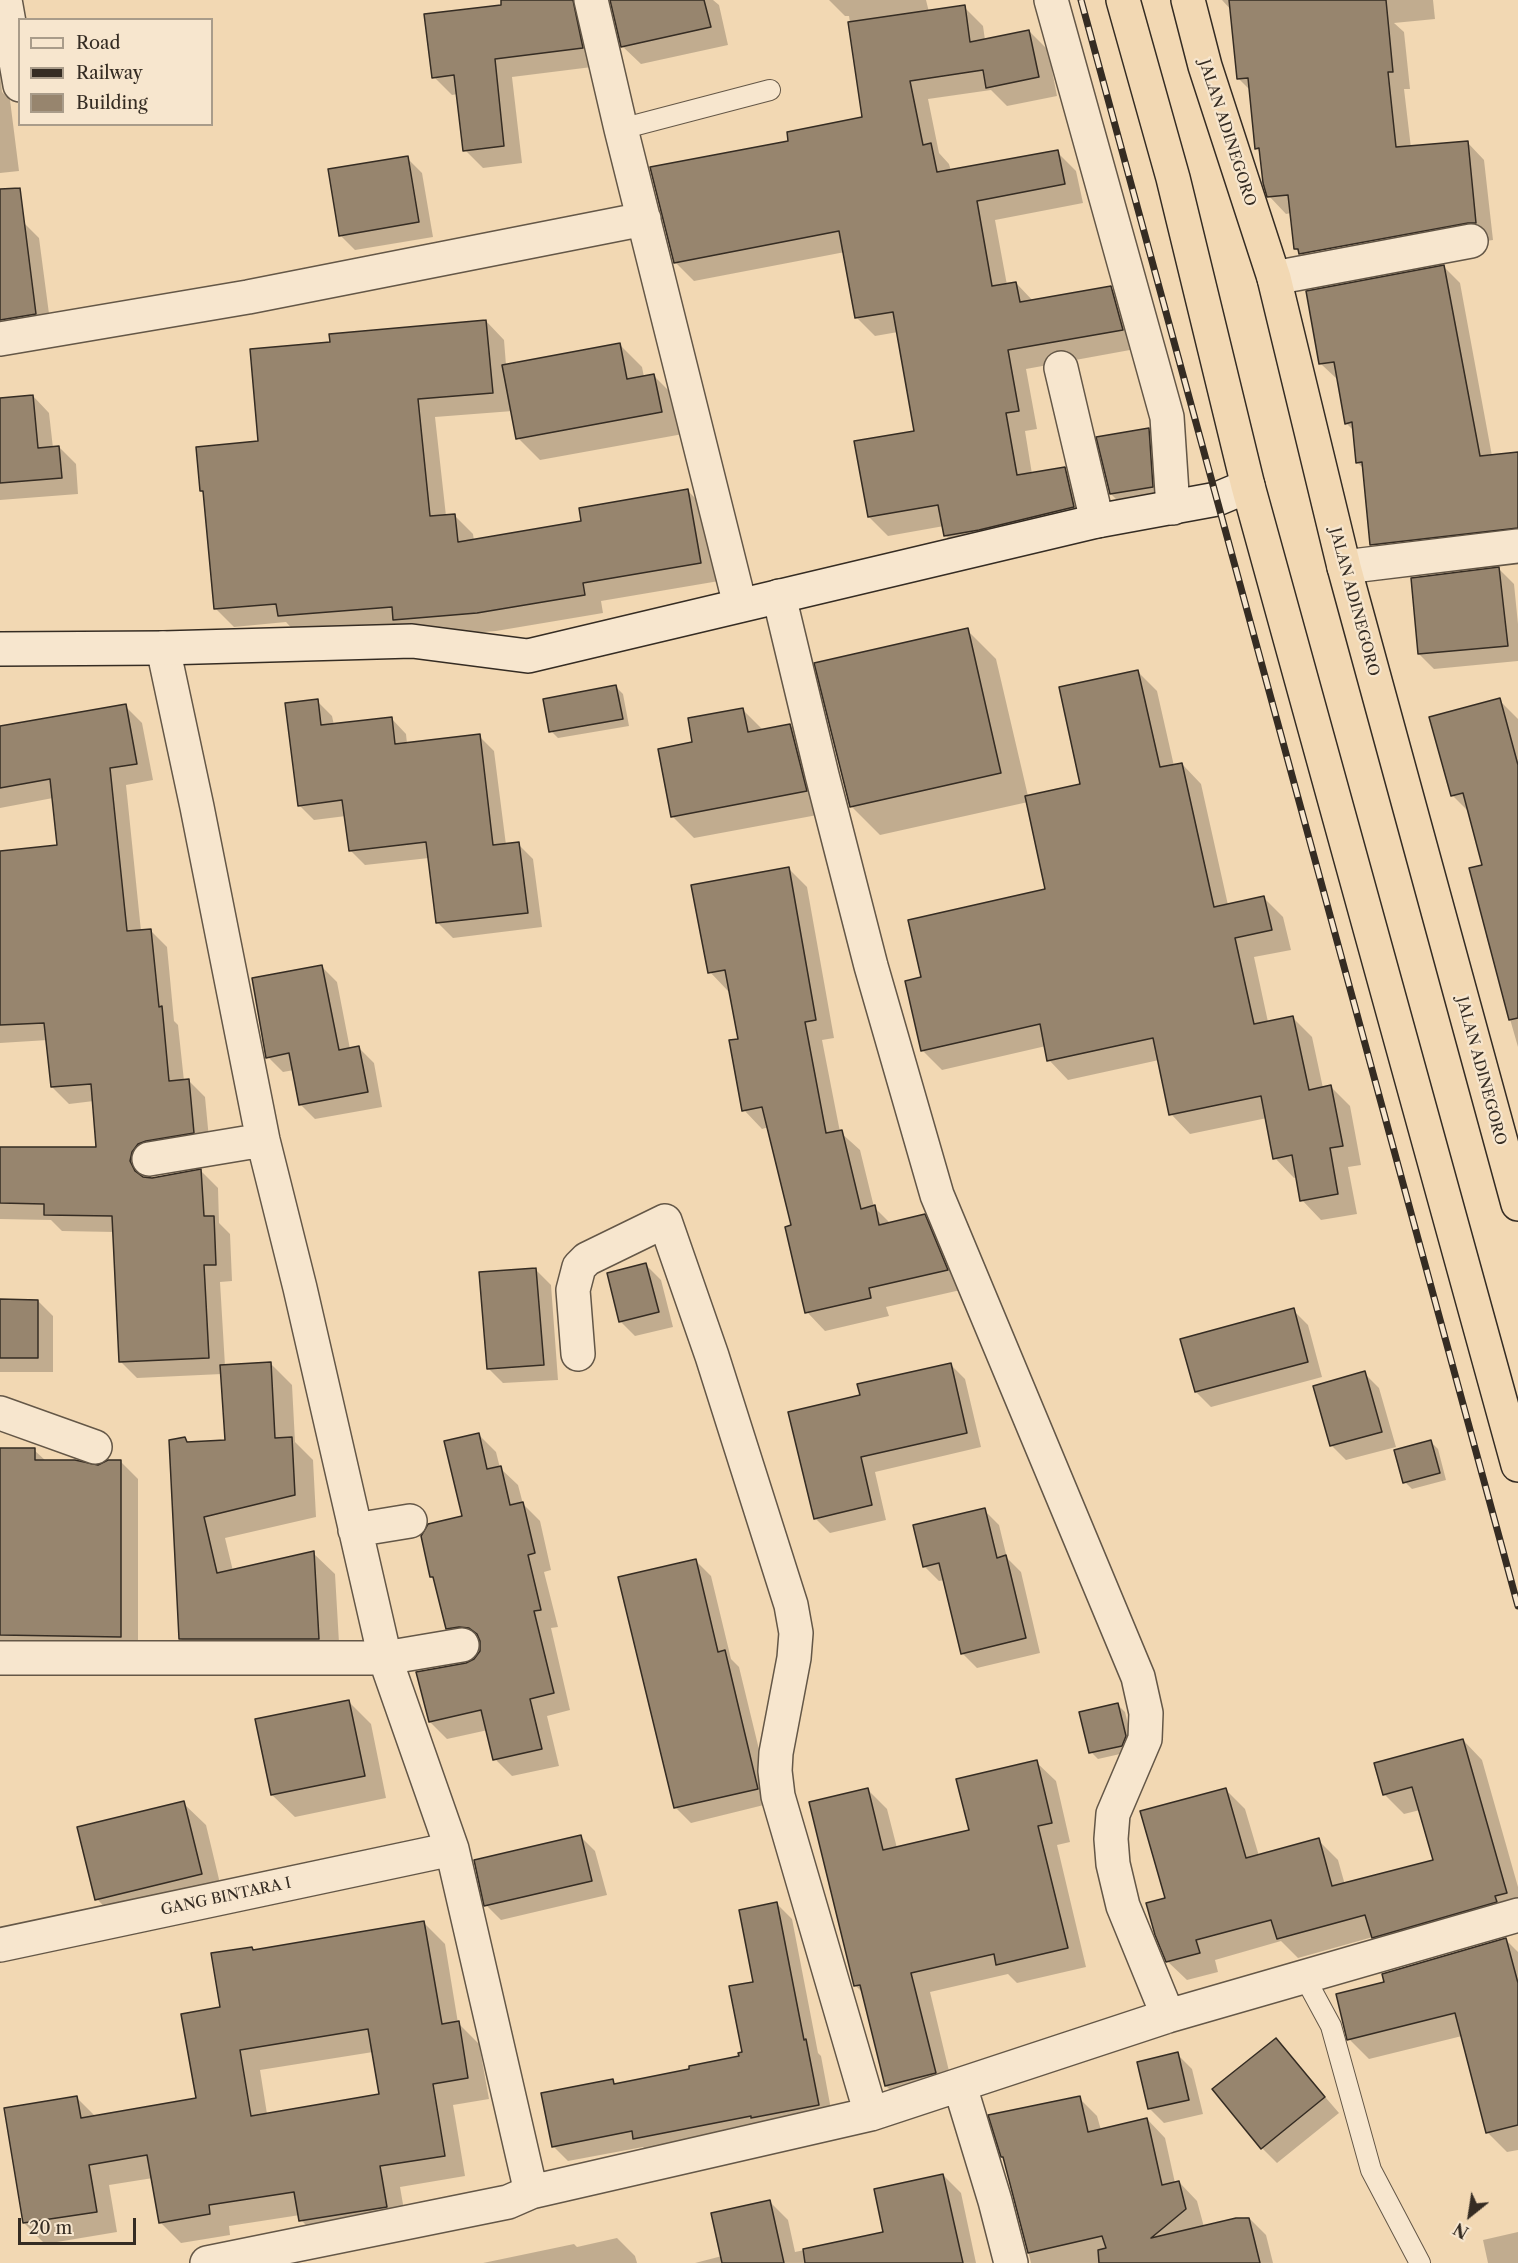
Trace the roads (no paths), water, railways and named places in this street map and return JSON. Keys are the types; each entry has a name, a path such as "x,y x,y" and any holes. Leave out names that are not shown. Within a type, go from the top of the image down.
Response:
{"highway":[{"path":"1124,0 1173,178 1248,486 1518,1464"},
{"name":"JALAN ADINEGORO","path":"1188,0 1205,66 1274,278 1344,567 1518,1204"}],"street":[{"path":"5,0 18,74"},
{"path":"591,0 740,605"},
{"path":"1051,0 1167,417 1173,507"},
{"path":"0,339 248,297 644,219"},
{"path":"1274,278 1471,241"},
{"path":"1061,368 1097,521"},
{"path":"0,649 163,648 412,641 528,656 1097,521 1217,499 1248,486"},
{"path":"1344,567 1518,546"},
{"path":"779,596 871,966 937,1195 1138,1677 1146,1713 1144,1739 1113,1814 1111,1839 1113,1864 1123,1906 1168,2016"},
{"path":"163,648 263,1140 385,1658 452,1848 531,2192"},
{"path":"149,1159 263,1140"},
{"path":"578,1354 573,1290 579,1267 587,1258 665,1221 712,1356 791,1605 796,1633 794,1658 776,1753 775,1771 778,1796 871,2114"},
{"path":"0,1413 95,1447"},
{"path":"355,1530 410,1521"},
{"path":"0,1658 385,1658 462,1646"},
{"name":"GANG BINTARA I","path":"0,1945 452,1848"},
{"path":"207,2263 269,2257 508,2202 531,2192 871,2114 1168,2016 1518,1915"},
{"path":"960,2086 1011,2263"}],"lane":[{"path":"621,129 770,90"},
{"path":"1305,1978 1331,2026 1371,2170 1420,2263"}],"railway":[{"path":"1081,0 1518,1606"}]}
